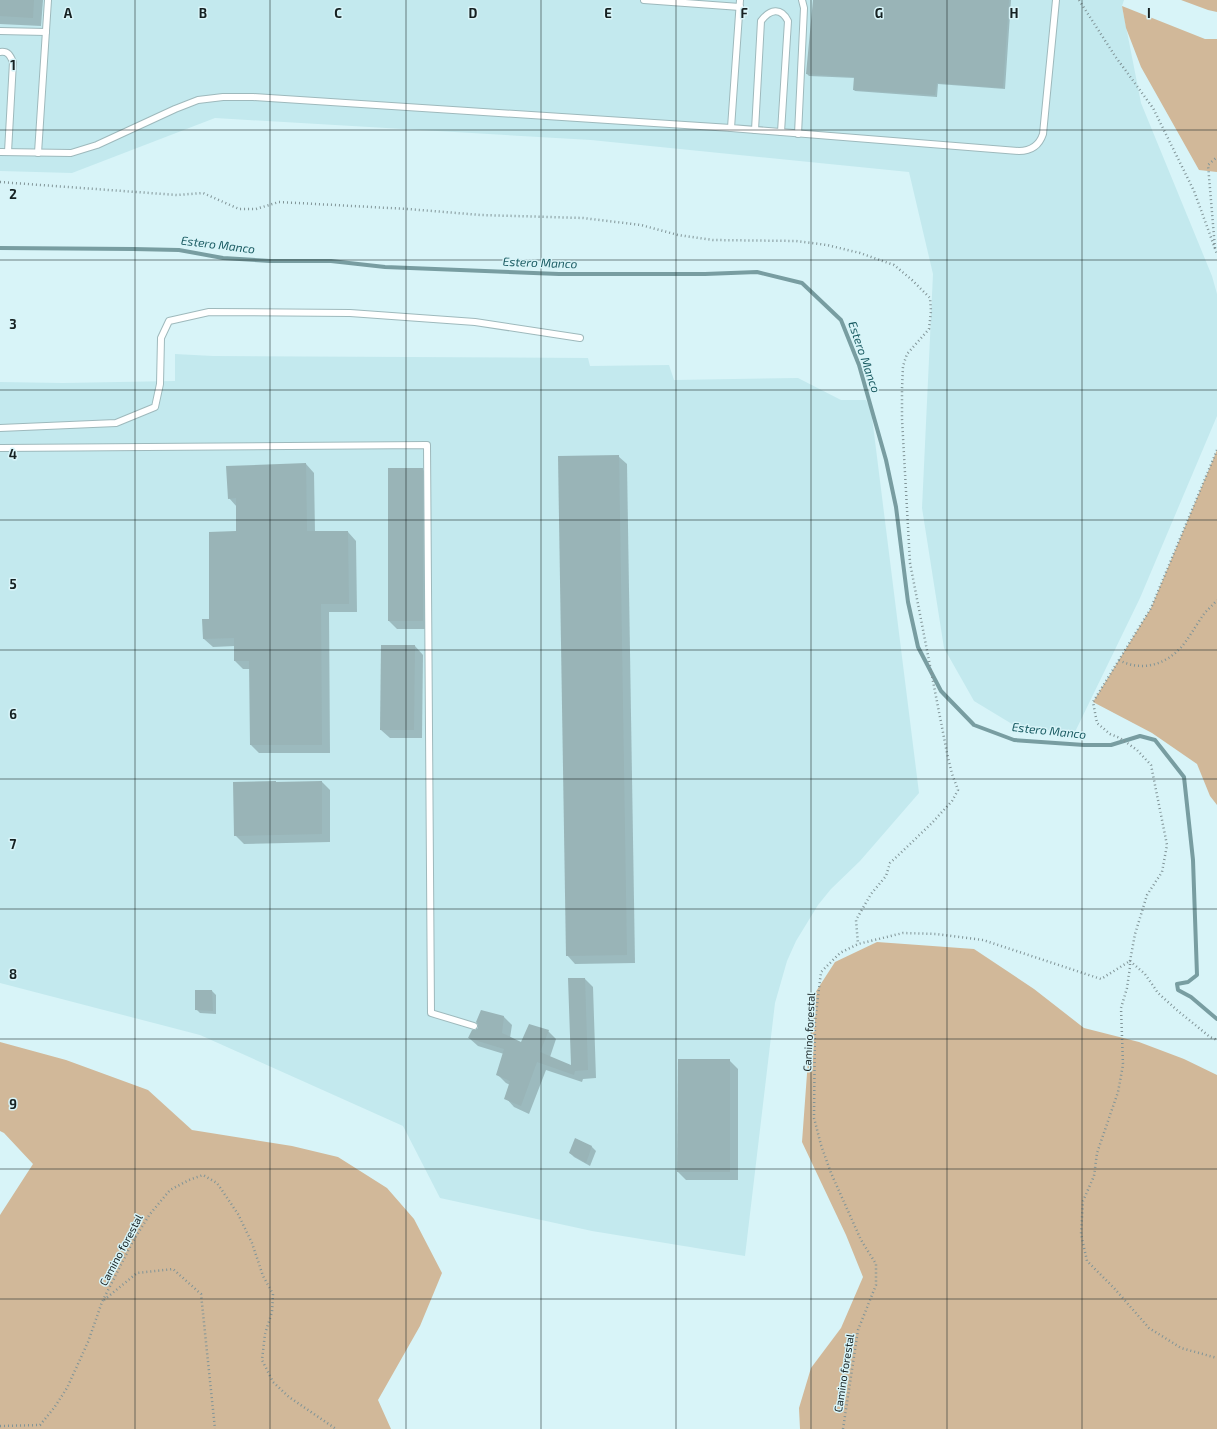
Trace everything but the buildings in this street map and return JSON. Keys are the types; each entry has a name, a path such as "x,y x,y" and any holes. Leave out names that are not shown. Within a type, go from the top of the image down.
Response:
{"lane":[{"path":"38,153 48,0"},
{"path":"644,0 740,3 731,128"},
{"path":"798,134 804,8 802,0"},
{"path":"0,152 71,153 97,145 198,100 223,96 731,128 1026,151 1032,149 1039,142 1043,134 1056,0"},
{"path":"755,130 761,21 766,14 780,11 785,14 788,21 781,132"},
{"path":"0,31 46,32"},
{"path":"0,52 5,52 9,55 13,62 8,152"},
{"path":"0,428 116,423 155,407 160,384 161,338 169,321 209,312 350,313 475,322 580,338"},
{"path":"0,448 427,445 431,1013 474,1026"}],"path":[{"path":"1079,0 1115,56 1153,108 1194,191 1216,254"},
{"path":"1216,254 1208,165 1217,157"},
{"path":"0,182 177,195 203,193 239,209 256,209 279,202 408,209 481,215 583,218 641,225 678,235 713,240 796,241 827,245 860,253 894,265 912,280 930,298 931,311 928,329 907,354 903,366 902,389 910,563 952,774 958,790 952,800 931,824 890,863 886,876 871,894 856,920 858,944"},
{"path":"1217,450 1151,608 1093,702 1097,723 1110,734 1120,738 1137,750 1151,765 1167,845 1162,872 1148,895 1135,934 1127,988 1121,1008 1123,1064 1118,1092 1097,1153 1094,1176 1083,1201 1081,1234 1087,1261 1114,1288 1149,1328 1181,1348 1217,1358"},
{"path":"1119,660 1128,665 1145,667 1160,662 1175,654 1191,634 1204,614 1217,600"},
{"name":"Camino forestal","path":"843,1429 858,1330 876,1285 876,1264 861,1240 831,1173 821,1145 814,1118 815,1022 821,972 840,953 858,944 903,933 936,934 983,940 1101,979 1130,961"},
{"path":"1130,961 1145,974 1158,993 1210,1037 1217,1040"},
{"name":"Camino forestal","path":"0,1426 40,1425 54,1408 67,1388 88,1342 102,1302 133,1241 150,1214 170,1190 189,1180 203,1176 217,1183 238,1214 252,1243 263,1276 273,1294 272,1312 265,1334 262,1360 272,1382 289,1397 336,1429"},
{"path":"102,1302 137,1273 173,1269 201,1294 215,1429"}],"shaded area":[{"path":"0,0 1124,0 1122,6 1141,103 1212,276 1217,294 1217,416 1140,598 1074,734 1012,724 974,701 944,648 922,508 933,274 909,172 591,140 215,118 72,173 0,171"},
{"path":"1181,0 1217,0 1217,12 1208,10"},
{"path":"1122,6 1205,39 1217,39 1217,172 1199,170 1141,67 1126,28"},
{"path":"175,354 213,356 588,358 590,366 669,365 674,380 798,378 841,400 866,400 871,409 919,793 860,861 831,889 818,905 796,941 787,961 775,1003 745,1256 592,1231 440,1198 403,1126 200,1035 0,983 0,382 63,383 175,381"},
{"path":"1217,450 1217,805 1210,796 1197,764 1152,733 1093,702 1151,608"},
{"path":"877,942 974,949 1034,989 1084,1028 1139,1042 1184,1059 1217,1075 1217,1429 800,1429 799,1408 811,1368 841,1328 863,1277 846,1235 802,1142 815,993 835,962"},
{"path":"0,1042 66,1060 148,1090 192,1130 292,1146 338,1157 387,1188 414,1219 442,1273 420,1326 378,1400 391,1429 0,1429 0,1215 33,1164 4,1133 0,1131"}],"waterway":[{"name":"Estero Manco","path":"0,248 179,250 223,258 270,261 331,261 385,267 559,274 705,274 757,272 802,283 841,320 859,365 886,460 896,507 908,602 918,647 941,691 974,725 1014,740 1084,745 1111,745 1140,736 1155,740 1184,777 1193,860 1197,975 1188,982 1177,984 1178,990 1191,997 1217,1019"}]}
